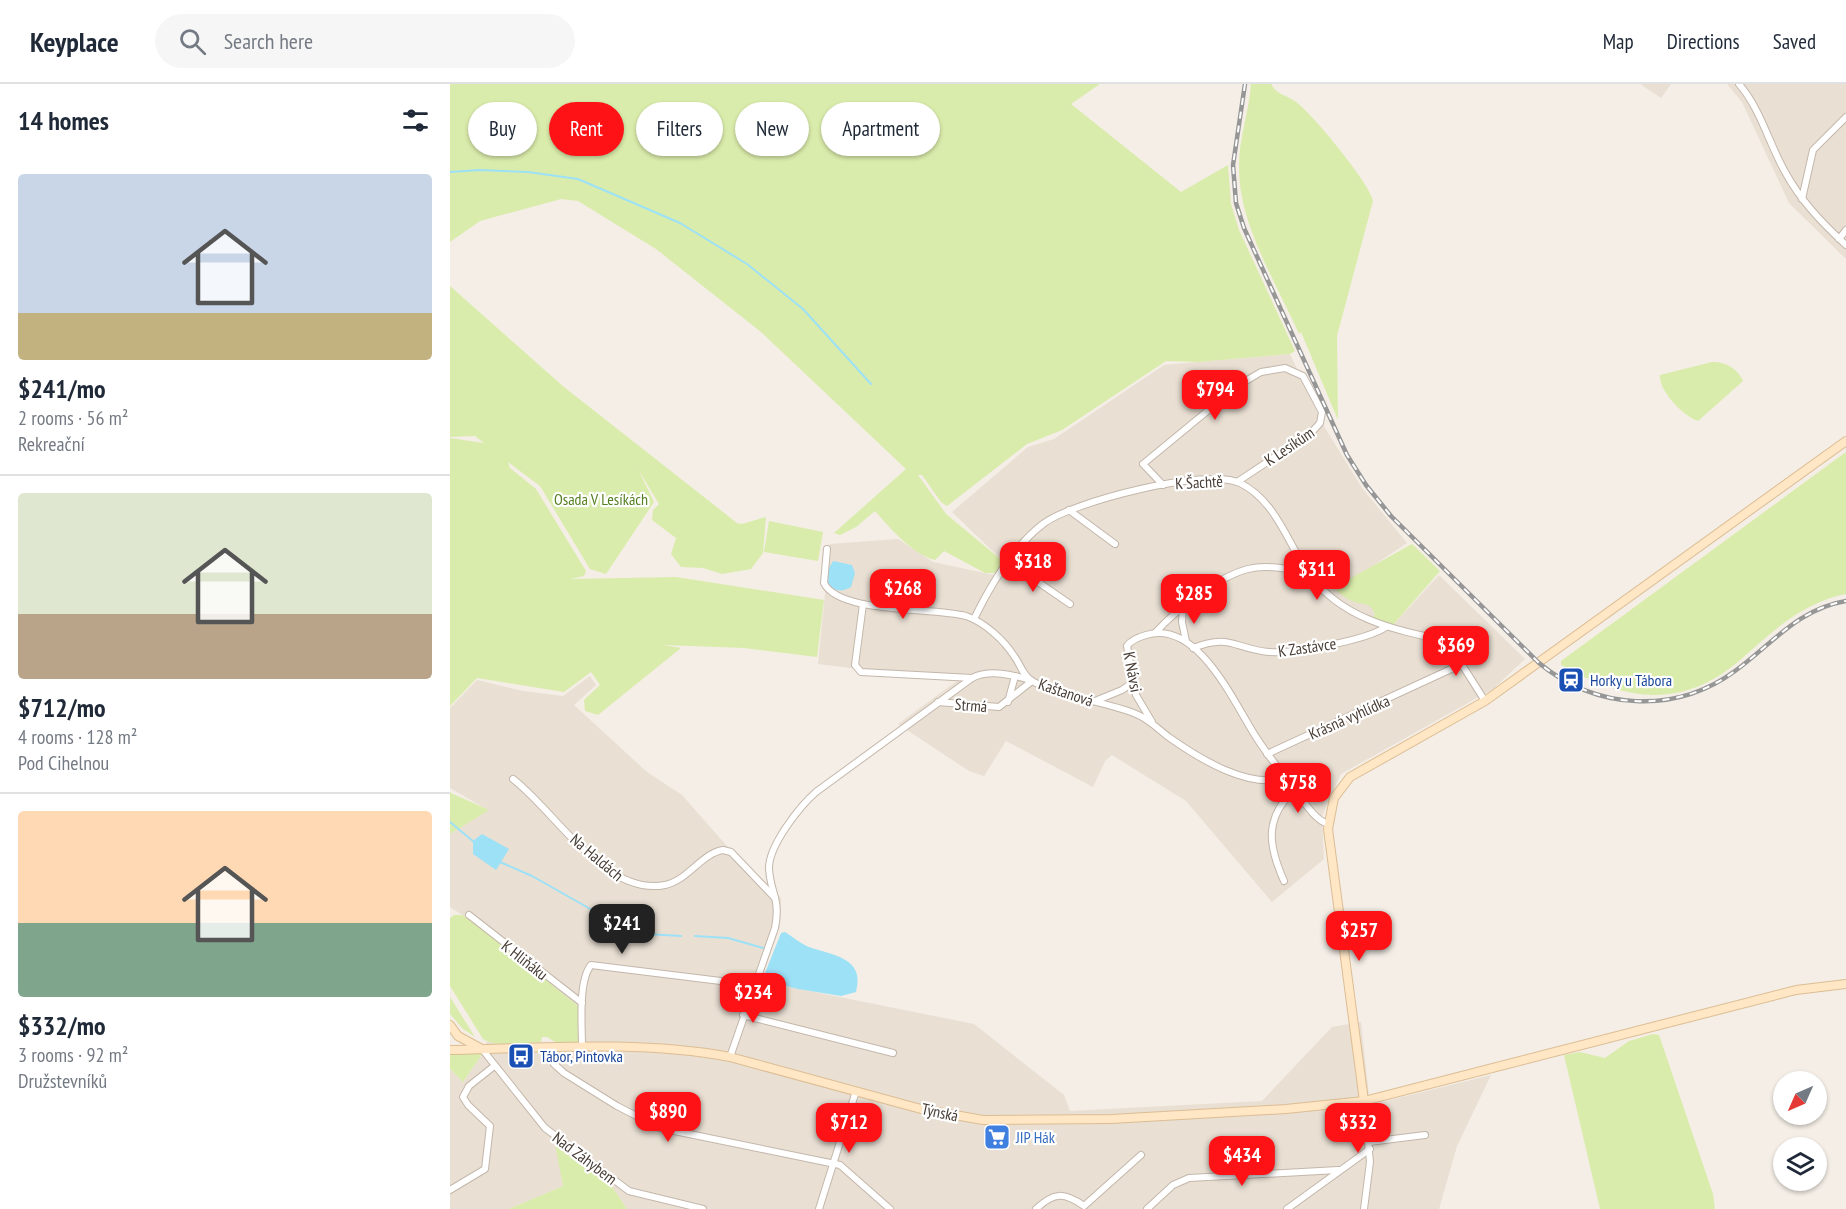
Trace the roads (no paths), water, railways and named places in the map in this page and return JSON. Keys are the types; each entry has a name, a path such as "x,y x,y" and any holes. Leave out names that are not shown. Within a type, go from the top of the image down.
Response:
{"main road":[{"path":"1364,1101 1328,824 1334,798 1350,777 1485,701 1846,441"},
{"name":"Týnská","path":"450,1050 582,1047 683,1049 730,1057 947,1115 1020,1122 1296,1108 1364,1101 1796,990 1846,984"},
{"path":"450,1025 458,1036 482,1049"}],"street":[{"path":"1739,84 1755,105 1783,169 1802,199 1846,245"},
{"path":"1802,199 1813,150 1846,117"},
{"path":"1839,239 1846,230"},
{"name":"K Lesíkům","path":"1163,485 1143,464 1246,381 1261,372 1285,368 1296,371 1306,379 1319,407 1320,423 1311,433 1237,482"},
{"name":"K Šachtě","path":"975,619 1009,562 1042,525 1069,510 1163,485 1198,480 1237,482 1268,506 1309,573 1341,605 1386,627 1447,641 1485,701"},
{"path":"1069,510 1115,544"},
{"path":"827,549 825,586 840,598 863,604 952,614 975,619"},
{"path":"1009,562 1070,604"},
{"name":"K Návsi","path":"1155,633 1183,607 1203,593 1246,570 1267,568 1309,573"},
{"path":"863,604 855,665 861,672 972,678 990,674 1016,676 1032,681"},
{"path":"1183,607 1182,622 1186,642"},
{"name":"Kaštanová","path":"975,619 1011,652 1023,672 1032,681 1137,714 1183,746 1242,778 1266,781 1286,778"},
{"name":"K Zastávce","path":"1192,648 1210,641 1221,640 1270,652 1295,650 1368,636 1386,627"},
{"name":"K Návsi","path":"1154,726 1138,699 1132,683 1127,646 1135,639 1155,633 1168,633 1186,642 1227,687 1268,754 1316,817 1328,824"},
{"name":"Krásná vyhlídka","path":"1268,754 1462,664"},
{"path":"1008,702 1016,676"},
{"path":"730,1057 753,985 773,939 777,901 770,873 770,860 800,808 816,792 972,678"},
{"name":"Strmá","path":"938,702 994,707 1008,702 1032,681"},
{"path":"1094,701 1114,694 1132,683"},
{"name":"Na Haldách","path":"513,779 579,844 623,880 646,886 665,885 723,850 731,852 777,901"},
{"path":"1284,881 1274,859 1272,831 1280,803 1295,789"},
{"name":"K Hliňáku","path":"469,915 582,1003"},
{"path":"582,1047 582,1003 587,971 595,964 753,985"},
{"path":"743,1015 893,1053"},
{"name":"Nad Záhybem","path":"482,1049 493,1067 545,1128 629,1191 703,1209"},
{"path":"549,1049 554,1064 564,1073 654,1126 845,1167 890,1209"},
{"path":"450,1190 481,1173 488,1163 490,1126 463,1097 468,1086 493,1067"},
{"path":"819,1209 856,1091"},
{"path":"1364,1101 1370,1145 1369,1187 1364,1209"},
{"path":"1287,1209 1370,1145 1425,1135"},
{"path":"1036,1209 1048,1198 1056,1196 1070,1198 1085,1208 1141,1155"},
{"path":"1147,1209 1173,1185 1189,1178 1338,1170"}],"water":[{"path":"833,561 852,565 855,573 851,587 837,590 826,582 825,575"},
{"path":"482,834 509,849 496,870 473,854 473,841"},
{"path":"785,932 806,946 844,959 851,964 858,980 856,992 841,996 774,983 765,973 781,933"}],"waterway":[{"path":"450,172 479,170 528,172 578,179 680,223 747,264 803,309 871,384"},
{"path":"450,822 474,842"},
{"path":"500,862 532,876 624,928 647,934 681,936"},
{"path":"695,936 728,938 763,948"}],"railway":[{"path":"1245,84 1233,165 1236,203 1244,228 1347,455 1366,485 1391,516 1539,663 1561,679 1610,698 1636,701 1662,700 1687,695 1712,685 1735,671 1800,620 1829,605 1846,601"}],"place":[{"name":"Horky u Tábora","path":"1571,680"},
{"name":"Tábor, Pintovka","path":"521,1056"},
{"name":"JIP Hák","path":"997,1137"}],"park label":[{"name":"Osada V Lesíkách","path":"601,499"}]}
